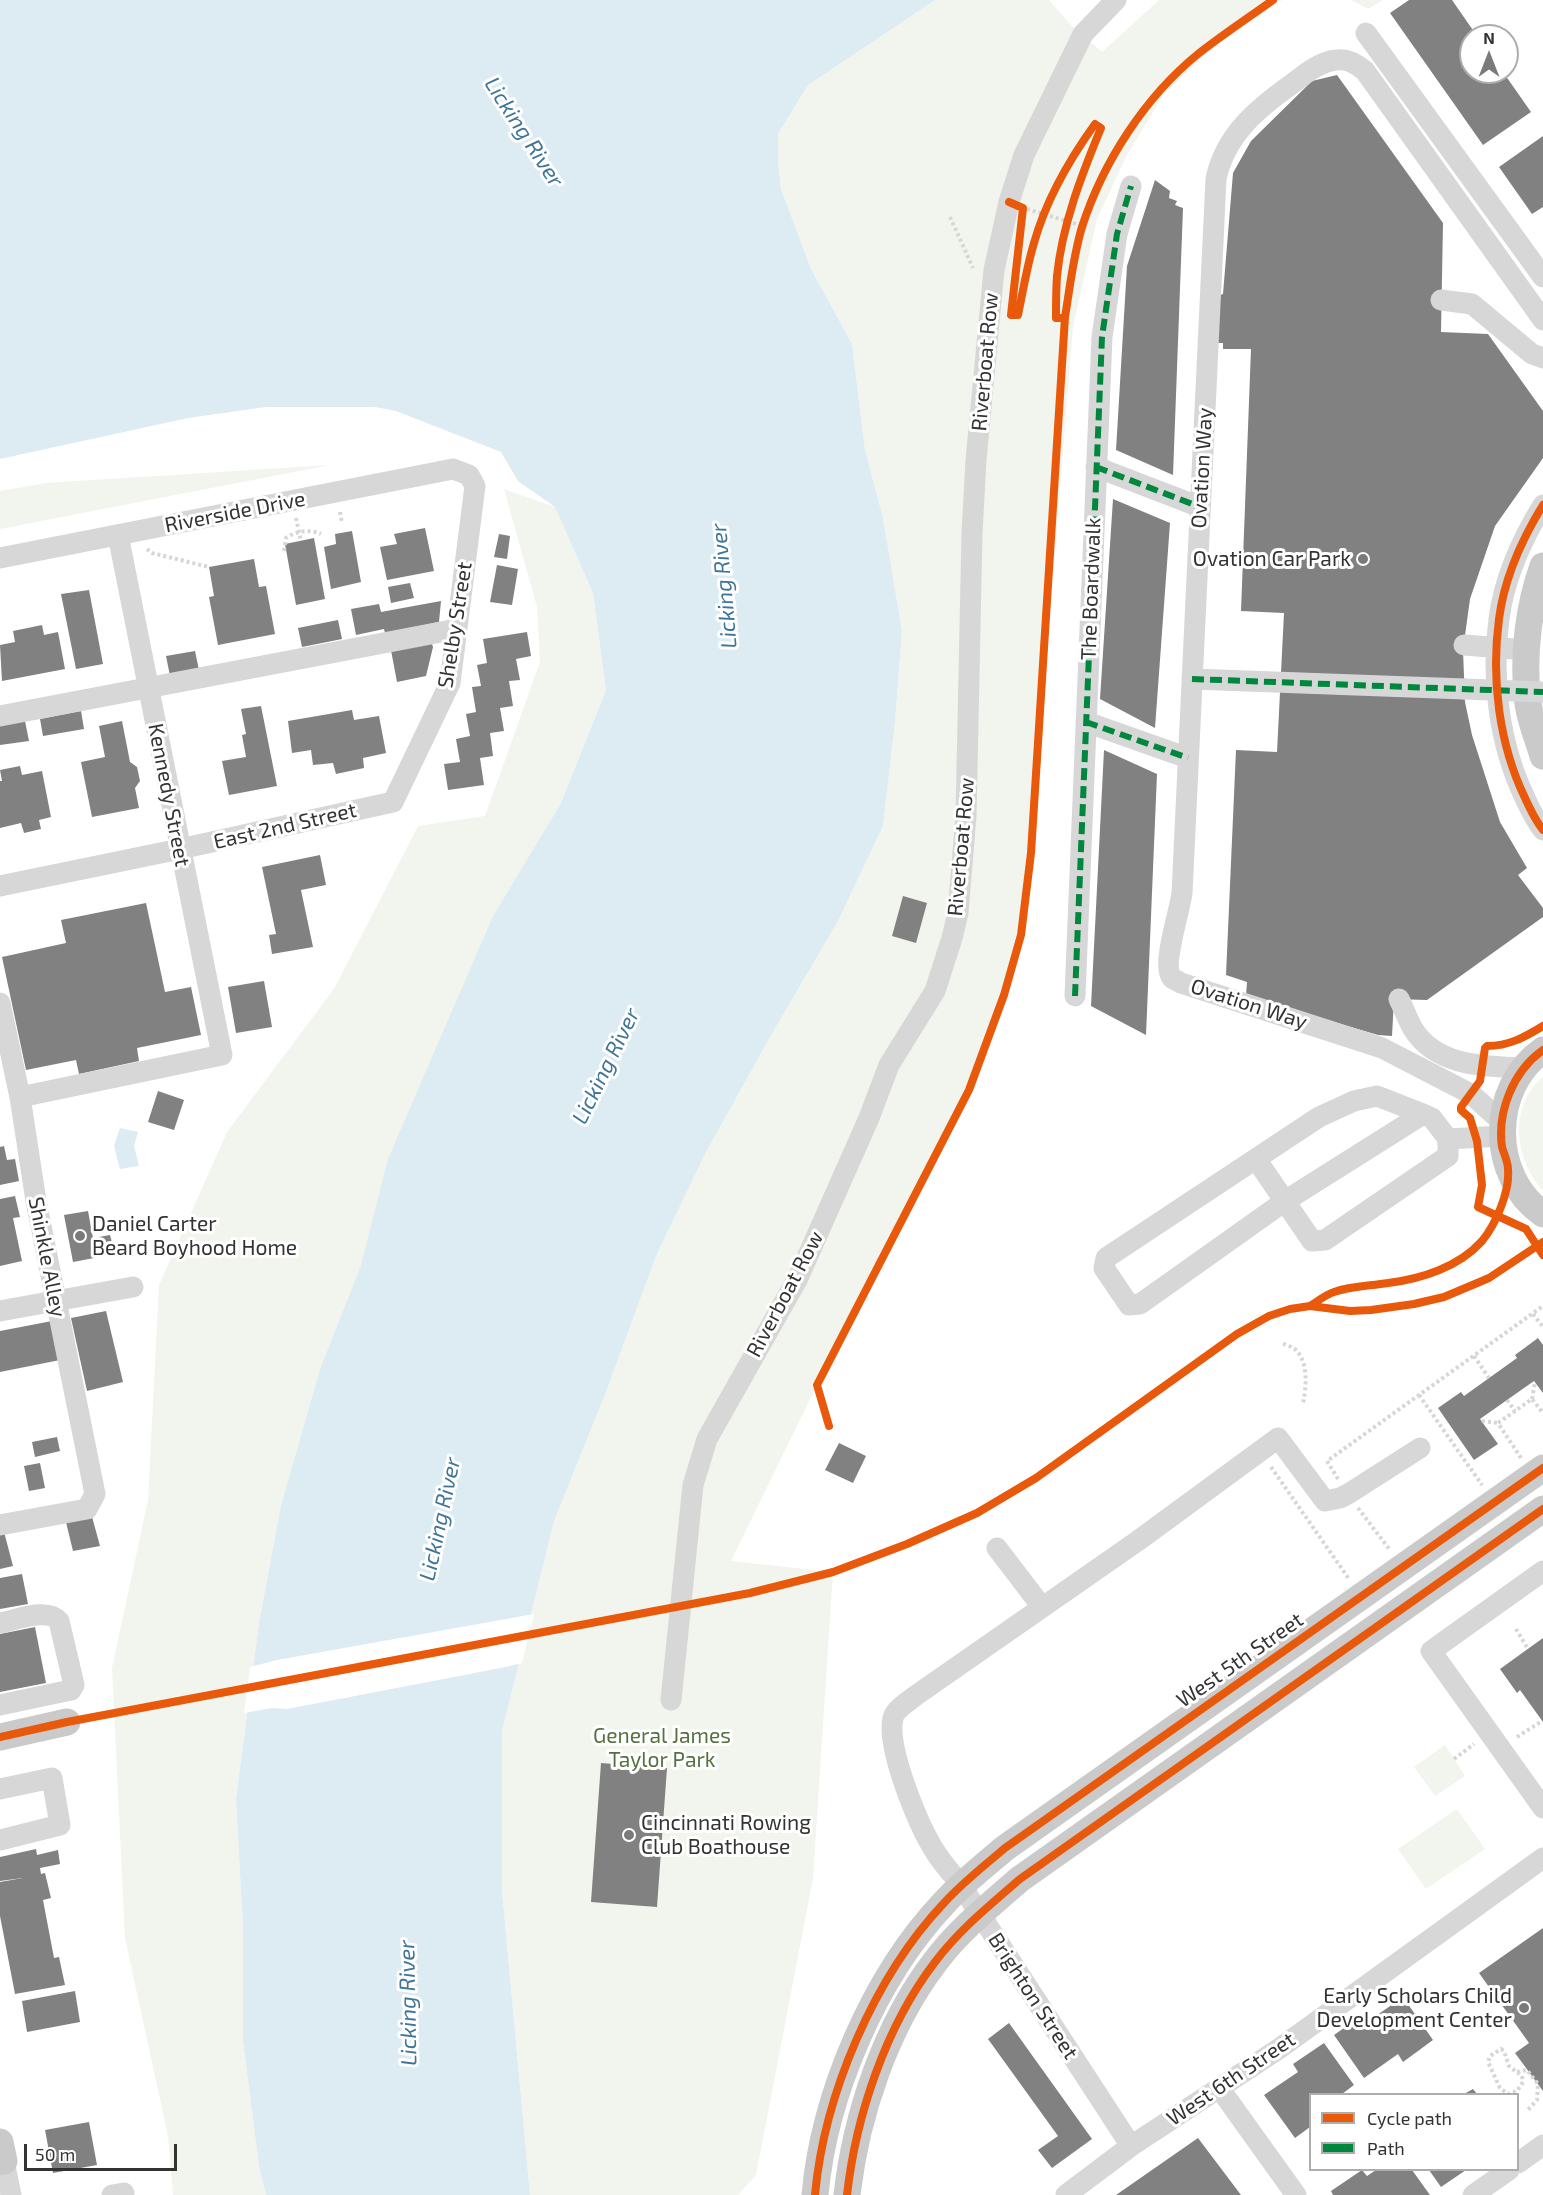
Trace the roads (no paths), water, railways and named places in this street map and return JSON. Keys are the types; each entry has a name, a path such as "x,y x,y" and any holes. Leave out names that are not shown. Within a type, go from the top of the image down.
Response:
{"main road":[{"path":"1543,566 1533,604 1527,650 1527,694 1543,756"},
{"path":"1534,1059 1507,1100 1502,1129 1502,1146 1508,1169 1519,1189 1543,1214"},
{"name":"West 5th Street","path":"815,2195 834,2095 862,2027 888,1980 921,1930 961,1885 1005,1848 1532,1463"},
{"path":"847,2195 852,2156 862,2116 895,2030 913,1995 935,1962 979,1915 1020,1879 1543,1509"},
{"path":"0,1737 68,1722"}],"street":[{"name":"Riverboat Row","path":"671,1700 693,1485 707,1439 798,1278 869,1118 889,1065 935,991 958,913 966,816 972,533 976,459 994,270 1018,210 1024,155 1083,34 1116,0"},
{"path":"1366,33 1543,277"},
{"name":"Ovation Way","path":"1502,1129 1471,1094 1382,1048 1181,983 1172,978 1168,964 1169,950 1181,901 1216,178 1219,162 1232,138 1249,118 1312,69 1336,60 1356,63 1365,71 1543,320"},
{"name":"The Boardwalk","path":"1075,996 1102,336 1117,234 1131,186"},
{"path":"1441,300 1472,304 1532,354 1543,358"},
{"path":"1096,467 1200,507"},
{"name":"Riverside Drive","path":"0,558 453,469 469,475"},
{"name":"Shelby Street","path":"393,802 450,683 475,486 469,475"},
{"path":"1543,505 1527,533 1505,592 1499,619 1497,647 1497,685 1501,724 1510,762 1533,814 1543,830"},
{"name":"Kennedy Street","path":"20,1097 222,1055 118,535"},
{"path":"0,716 457,629"},
{"path":"1464,645 1527,650"},
{"path":"1192,679 1543,692"},
{"path":"1086,722 1188,758"},
{"name":"East 2nd Street","path":"0,886 393,802"},
{"path":"1168,964 1247,988"},
{"path":"1400,999 1414,1031 1431,1047 1451,1060 1482,1066 1534,1059"},
{"name":"Shinkle Alley","path":"0,1003 20,1097 36,1202 95,1494 87,1509 0,1526"},
{"path":"1256,1159 1285,1202 1312,1241 1325,1240 1448,1156 1448,1139 1432,1118 1423,1114 1377,1096 1354,1101 1319,1117 1106,1258 1104,1268 1129,1305 1140,1304 1285,1202 1423,1114"},
{"path":"1448,1139 1502,1129"},
{"path":"0,1311 133,1287"},
{"path":"997,1548 1042,1608 1278,1438 1325,1501 1348,1494 1420,1449"},
{"path":"1543,1571 1431,1651 1543,1808"},
{"name":"Brighton Street","path":"1042,1608 915,1696 897,1711 893,1718 894,1748 911,1803 935,1851 961,1885 1131,2146"},
{"path":"0,1623 35,1616 55,1617 59,1621 74,1685 71,1690 0,1704"},
{"path":"0,1789 52,1778 60,1825 0,1839"},
{"name":"West 6th Street","path":"1066,2195 1131,2146 1280,2048 1543,1858"},
{"path":"1220,2089 1296,2195"},
{"path":"1519,2162 1543,2145"},
{"path":"1,2155 10,2195"},
{"path":"1473,2195 1506,2171"}],"water":[{"name":"Licking River","path":"0,0 935,0 808,85 778,134 781,189 811,269 852,344 865,450 883,518 902,631 895,722 883,826 838,921 706,1152 656,1256 606,1392 554,1521 502,1731 502,1890 530,2195 266,2195 259,2166 243,2041 243,1928 236,1799 259,1623 281,1505 320,1369 361,1265 388,1159 493,916 561,803 606,690 593,593 555,507 518,481 501,452 396,411 375,407 266,407 188,418 0,459"},
{"path":"120,1128 138,1132 134,1146 139,1166 120,1169 114,1146"}],"place":[{"name":"Ovation Car Park","path":"1363,559"},
{"name":"Daniel Carter Beard Boyhood Home","path":"80,1236"},
{"name":"Cincinnati Rowing Club Boathouse","path":"629,1835"},
{"name":"Early Scholars Child Development Center","path":"1524,2008"}],"park label":[{"name":"General James Taylor Park","path":"662,1748"}]}
